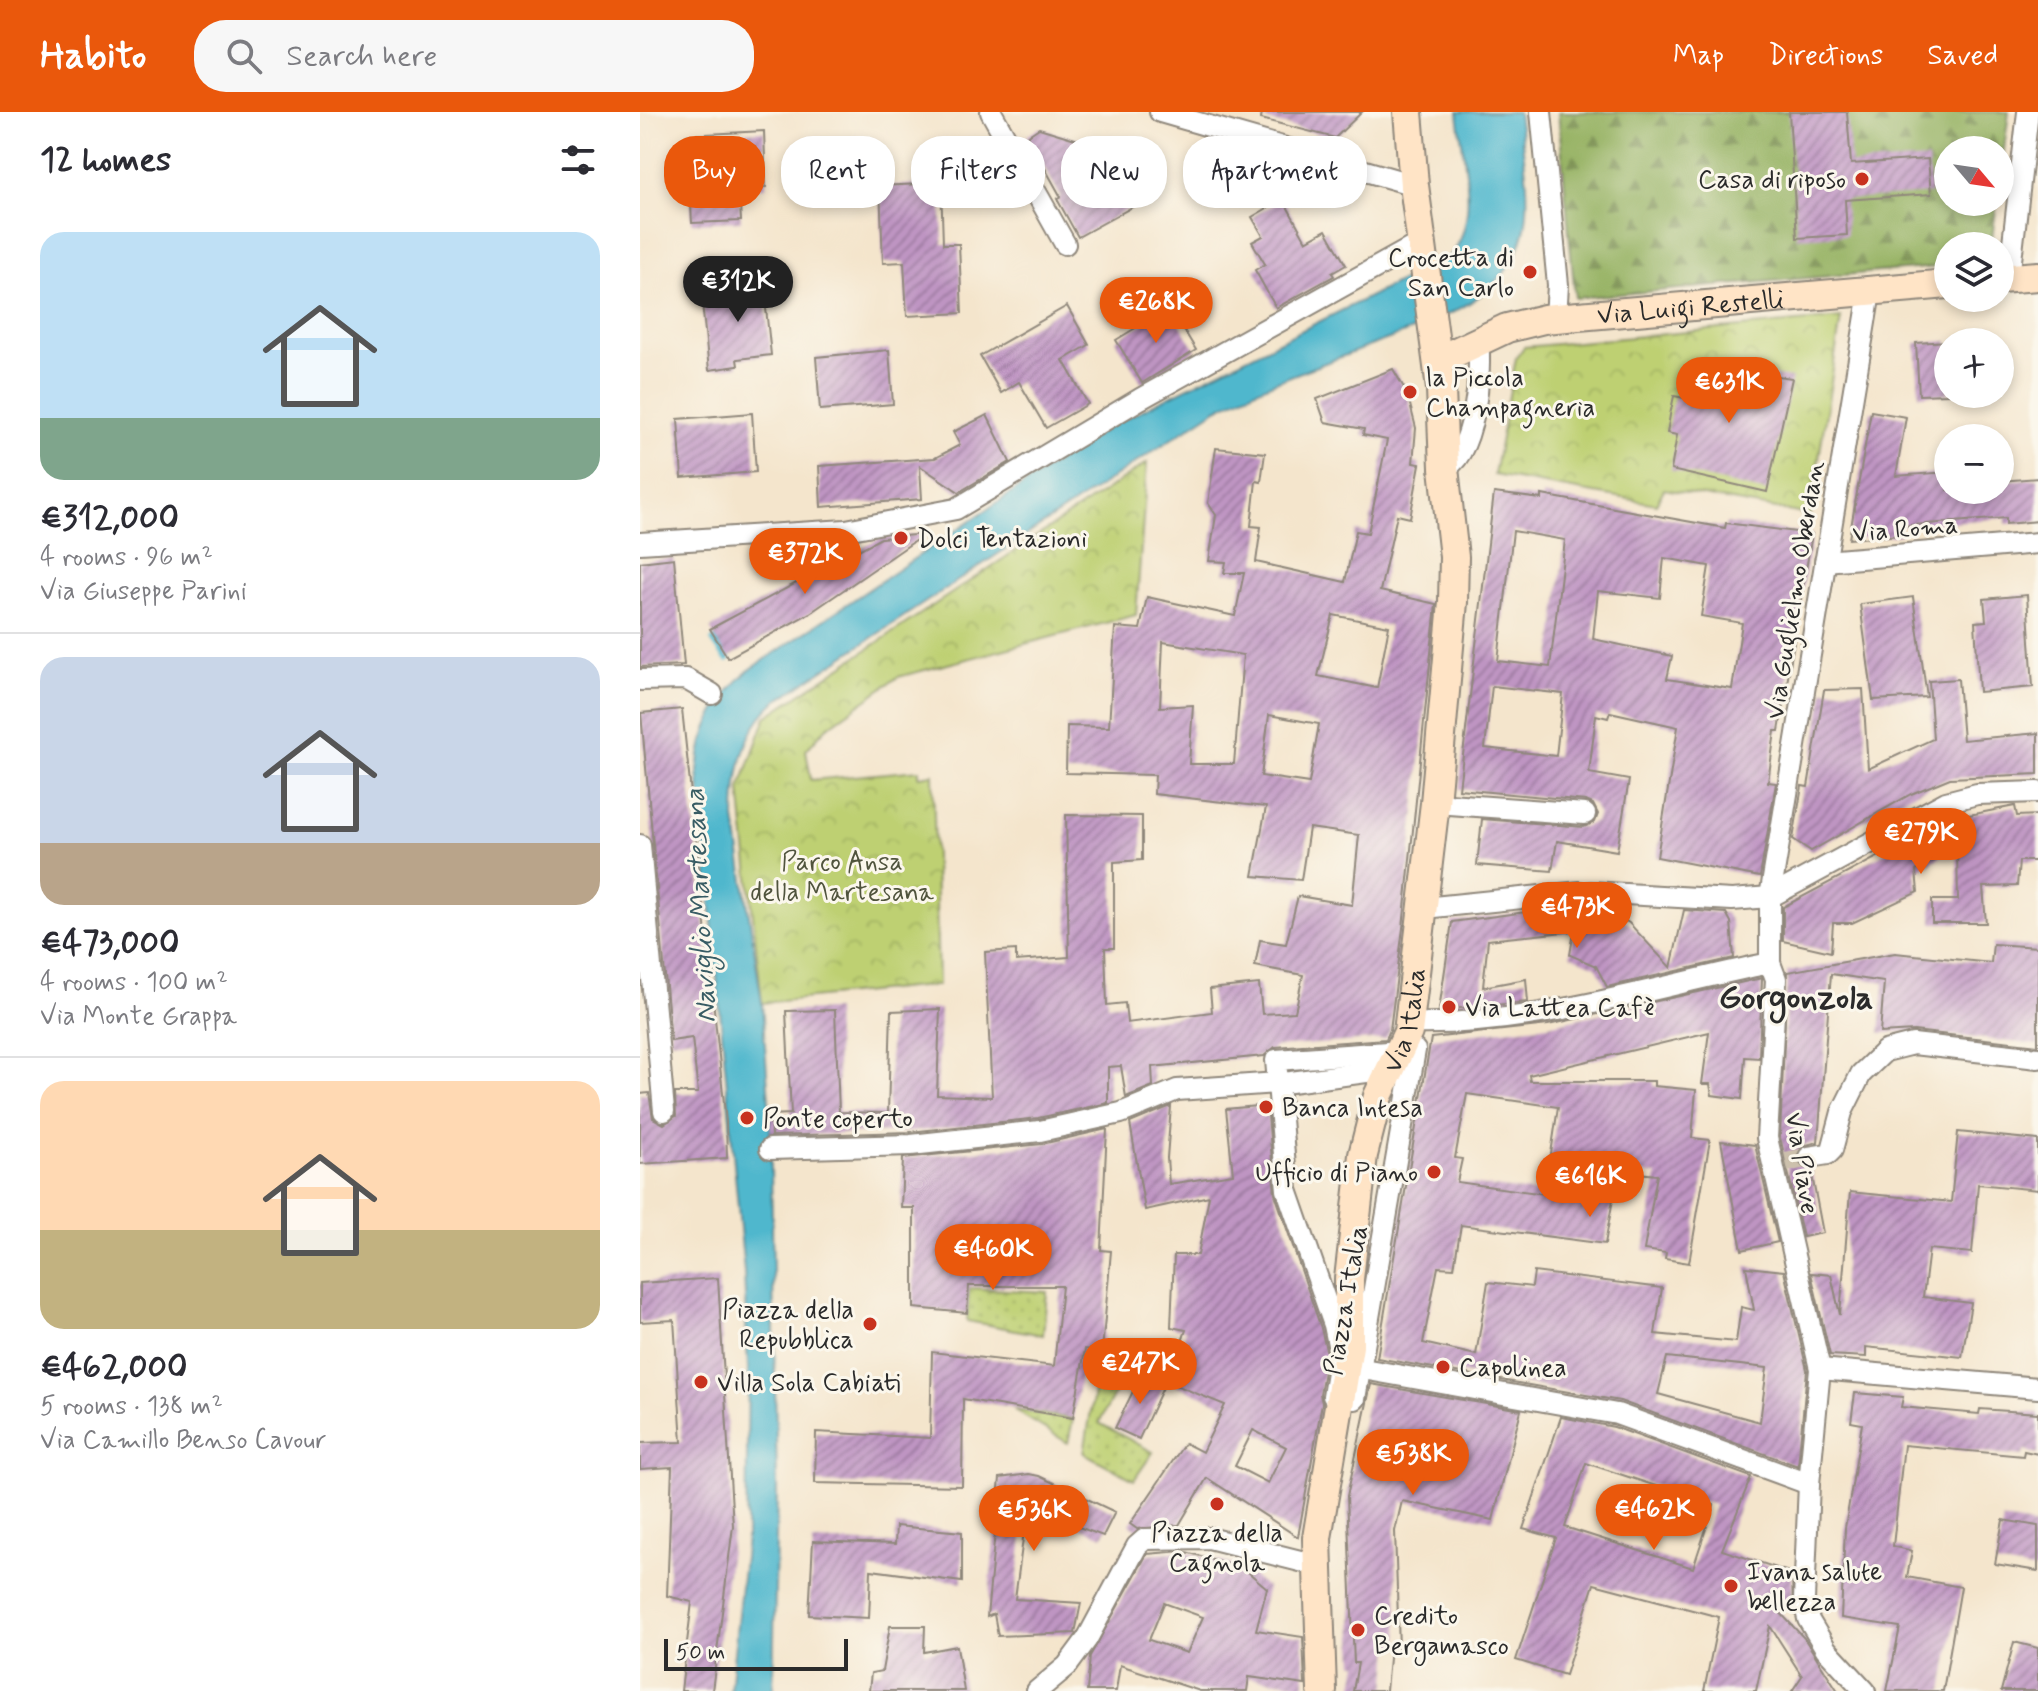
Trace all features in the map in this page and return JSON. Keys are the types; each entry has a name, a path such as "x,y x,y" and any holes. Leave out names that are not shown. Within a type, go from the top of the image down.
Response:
{"street":[{"path":"991,112 1065,244"},
{"path":"1160,112 1414,185"},
{"name":"Via Italia","path":"1322,1691 1316,1565 1327,1464 1340,1397 1353,1367 1349,1270 1363,1155 1374,1108 1409,1023 1435,803 1454,582 1439,360 1414,185 1408,112"},
{"path":"1541,112 1558,285 1556,318"},
{"path":"2012,232 2028,112"},
{"path":"640,543 846,530 956,509 1140,399 1424,256"},
{"path":"2014,277 2038,276"},
{"name":"Via Luigi Restelli","path":"1439,360 1521,323 1934,285"},
{"name":"Via Guglielmo Oberdan","path":"1770,963 1770,897 1870,292"},
{"path":"1444,468 1458,460 1465,440 1481,365 1478,341"},
{"name":"Via Roma","path":"1825,561 2038,543"},
{"path":"640,680 686,679 712,694"},
{"path":"1424,908 1585,892 1732,900 1770,897 1946,802 1977,794 2038,792"},
{"path":"1435,803 1585,814"},
{"path":"640,845 664,1111"},
{"path":"1409,1023 1453,1024 1558,1009 1770,963"},
{"name":"Via Piave","path":"1770,963 1776,979 1766,1121 1779,1163 1820,1369 1809,1484 1804,1600 1808,1619 1826,1649 1865,1691"},
{"path":"1809,1157 1828,1154 1832,1150 1842,1112 1861,1074 1885,1051 1913,1044 2038,1058"},
{"path":"770,1149 918,1145 1040,1131 1121,1113 1177,1090 1278,1083 1394,1060"},
{"name":"Piazza Italia","path":"1278,1083 1287,1190 1334,1325 1340,1354 1333,1396 1340,1397"},
{"path":"1353,1367 1617,1414 1809,1484"},
{"path":"1820,1369 2038,1388"},
{"path":"1037,1691 1073,1658 1095,1625 1137,1546 1149,1539 1209,1538 1316,1565"}],"green space":[{"path":"1558,112 2009,112 2006,136 1934,136 1934,216 1995,216 1993,232 1934,232 1934,267 1575,298"},
{"path":"1841,318 1810,515 1664,489 1656,504 1494,475 1516,358 1524,347"},
{"name":"Parco Ansa della Martesana","path":"1147,463 1136,615 898,677 826,728 806,750 811,780 919,770 919,776 933,774 938,985 762,1003 740,789 766,717"},
{"path":"969,1288 1047,1292 1043,1335 967,1321"},
{"path":"1100,1356 1130,1364 1099,1423 1153,1452 1134,1480 1084,1453"},
{"path":"1014,1410 1073,1419 1068,1443"}],"water":[{"path":"1458,112 1518,112 1527,185 1525,228 1516,254 1502,275 1484,292 1440,319 1271,384 1215,410 775,702 755,726 748,741 739,772 735,819 762,1003 770,1115 777,1487 773,1691 730,1691 746,1538 748,1369 744,1272 698,771 707,729 728,692 748,671 1112,425 1449,257 1459,242 1467,207 1466,168"}],"building":[{"path":"1262,112 1362,112 1337,136 1261,119"},
{"name":"Casa di riposo","path":"1789,112 1847,112 1851,164 1928,159 1931,194 1845,200 1847,235 1797,238"},
{"path":"1039,128 1065,136 1061,136 1061,197 1045,168 1045,136 1027,136"},
{"path":"764,131 764,136 687,136"},
{"path":"911,184 911,208 942,208 943,244 959,244 962,313 907,316 904,262 883,263 881,208 895,208 895,185"},
{"path":"691,208 740,208 741,221 692,223"},
{"path":"1062,208 1130,208 1078,237"},
{"path":"1268,208 1288,208 1306,241 1326,230 1346,265 1332,273 1334,276 1276,308 1255,270 1265,264 1252,242 1263,236 1252,217"},
{"path":"762,271 771,355 737,359 738,366 709,370 702,303 736,299 734,275"},
{"path":"1067,306 1089,345 1063,360 1088,404 1046,428 1019,382 1001,393 980,356"},
{"path":"1170,307 1196,350 1142,383 1116,340"},
{"path":"1934,342 1934,394 1919,395 1916,343"},
{"path":"889,350 893,404 820,410 816,357"},
{"path":"1691,364 1792,378 1767,492 1671,470 1677,435 1667,433 1670,415 1674,396 1684,398"},
{"path":"1393,369 1407,393 1416,428 1413,463 1420,464 1410,518 1397,515 1380,591 1436,604 1403,928 1390,1030 1386,1039 1275,1047 1264,1056 1152,1067 1153,1086 1126,1097 1121,1066 1108,1067 1108,1103 1038,1118 910,1132 771,1136 770,1115 791,1114 786,1011 835,1010 839,1112 888,1113 891,1011 940,1009 937,1095 992,1097 985,952 1016,950 1016,961 1069,957 1066,815 1142,816 1142,860 1114,862 1114,948 1105,948 1107,1005 1125,1003 1127,1023 1212,1012 1210,989 1259,984 1262,1014 1295,1012 1303,975 1255,966 1260,940 1286,944 1298,896 1352,905 1359,835 1309,828 1301,880 1253,876 1266,807 1154,794 1155,775 1066,773 1067,726 1109,727 1115,627 1140,629 1147,597 1235,616 1244,573 1224,573 1226,562 1209,561 1216,515 1208,503 1216,448 1265,453 1261,482 1256,481 1251,526 1261,527 1256,562 1345,582 1356,531 1368,533 1387,440 1363,435 1364,429 1325,422 1317,399","holes":["1333,615 1389,626 1377,688 1318,676","1163,642 1243,655 1234,764 1189,764 1193,705 1160,707","1269,715 1319,724 1309,783 1261,776"]},
{"path":"1871,411 1906,417 1896,476 1934,473 1934,504 2014,504 2014,480 2038,478 2038,521 2006,524 2006,518 1900,526 1901,535 1849,539"},
{"path":"752,413 756,472 682,478 678,419"},
{"path":"987,415 1010,462 959,492 920,466 922,499 821,507 819,466 935,458 960,445 953,432"},
{"path":"1494,493 1542,499 1542,495 1725,528 1726,523 1812,534 1779,731 1775,731 1768,782 1776,783 1760,877 1657,857 1678,727 1610,712 1608,718 1596,715 1589,773 1629,780 1617,851 1557,841 1552,871 1477,865 1482,819 1584,827 1595,822 1598,814 1593,804 1459,789","holes":["1513,531 1565,540 1550,667 1498,661","1664,558 1709,566 1701,616 1742,623 1732,689 1667,679 1672,656 1593,639 1598,591 1660,598","1492,686 1563,694 1556,756 1485,748"]},
{"path":"925,534 810,613 728,658 710,629 881,538"},
{"path":"674,558 684,665 640,667 640,562"},
{"path":"2027,595 2033,687 1979,692 1975,622 1986,621 1984,599"},
{"path":"1913,597 1927,697 1873,700 1860,604"},
{"path":"1958,679 1963,740 2038,733 2038,774 1950,778 1911,794 1811,851 1793,839 1802,786 1808,787 1824,690 1863,689 1868,769 1933,739 1929,681"},
{"path":"682,709 726,1122 727,1158 640,1164 640,1094 649,1093 653,1118 664,1124 676,1116 675,1093 698,1093 692,1038 671,1041 641,713"},
{"path":"2015,806 2017,816 2038,815 2038,861 2019,861 2017,886 1983,887 1986,923 1932,923 1932,900 1958,900 1957,847 1916,871 1918,892 1852,923 1833,923 1831,952 1783,941 1783,907 1949,819"},
{"path":"1585,904 1600,906 1629,923 1671,968 1684,910 1726,913 1731,922 1734,958 1607,987 1596,966 1570,955 1574,931 1488,940 1483,987 1526,979 1528,1002 1439,1010 1452,922"},
{"path":"1993,944 2038,947 2038,1045 1914,1031 1880,1033 1884,982 1831,974 1818,1142 1802,1146 1796,1158 1799,1166 1811,1170 1823,1233 1803,1237 1780,1137 1787,972 1895,953 1991,963"},
{"path":"1762,978 1759,1058 1745,1057 1742,1099 1712,1095 1710,1084 1702,1084 1709,1032 1529,1075 1530,1081 1654,1081 1654,1086 1696,1090 1692,1138 1710,1140 1689,1263 1665,1259 1666,1253 1644,1250 1657,1175 1618,1171 1605,1244 1461,1225 1454,1268 1438,1267 1423,1343 1476,1355 1488,1282 1532,1287 1534,1272 1662,1288 1655,1334 1736,1342 1741,1307 1754,1310 1746,1267 1784,1271 1807,1370 1798,1466 1620,1401 1377,1358 1431,1038 1548,1025","holes":["1467,1094 1558,1107 1545,1194 1457,1182 1462,1159 1455,1158","1667,1357 1767,1368 1760,1422 1658,1394"]},
{"path":"1267,1105 1275,1194 1327,1354 1320,1394 1322,1403 1298,1537 1207,1478 1179,1525 1137,1529 1130,1524 1185,1443 1202,1452 1225,1405 1168,1382 1186,1330 1171,1327 1174,1255 1198,1255 1209,1196 1145,1210 1130,1123 1171,1106 1167,1158 1169,1184 1233,1174 1226,1109","holes":["1253,1430 1286,1447 1268,1483 1235,1466"]},
{"path":"1107,1129 1101,1250 1111,1251 1102,1351 1085,1349 1073,1418 963,1399 962,1486 815,1483 816,1432 930,1438 932,1352 1054,1366 1062,1286 969,1286 967,1313 914,1308 914,1208 901,1208 903,1158 1042,1144"},
{"path":"1958,1132 2038,1140 2038,1190 1978,1184 1972,1253 1929,1249 1923,1297 1971,1303 1962,1357 1866,1347 1866,1357 1830,1355 1811,1273 1831,1275 1840,1315 1850,1192 1951,1202"},
{"path":"1721,1141 1755,1145 1778,1242 1742,1250"},
{"path":"718,1278 733,1526 712,1691 681,1691 692,1602 667,1596 672,1467 640,1469 640,1443 682,1442 674,1320 640,1322 640,1283"},
{"path":"1142,1373 1165,1383 1139,1439 1115,1428"},
{"path":"1371,1384 1521,1410 1493,1520 1402,1501 1395,1531 1399,1648 1390,1647 1386,1691 1353,1691 1358,1663 1354,1663 1347,1496"},
{"path":"1855,1393 1903,1397 1901,1407 1979,1414 1980,1409 2038,1413 2038,1454 2024,1451 2023,1456 1904,1445 1893,1546 1912,1551 1907,1577 1961,1587 1943,1691 1887,1691 1900,1627 1841,1618 1845,1528 1862,1424 1851,1422"},
{"path":"1561,1417 1614,1427 1751,1477 1722,1550 1792,1573 1793,1611 1776,1608 1804,1638 1838,1691 1792,1691 1802,1676 1770,1626 1756,1691 1704,1691 1719,1617 1594,1584 1565,1675 1516,1660 1556,1538 1523,1529","holes":["1586,1463 1714,1505 1693,1568 1565,1527"]},
{"path":"1029,1474 1115,1512 1103,1536 1027,1508 1015,1599 1081,1603 1075,1633 998,1636 994,1614 987,1617 1000,1478"},
{"path":"2003,1520 2038,1526 2038,1571 1995,1564"},
{"path":"896,1526 962,1532 962,1582 871,1570 869,1618 809,1615 813,1541 895,1544"},
{"path":"1182,1551 1242,1567 1267,1588 1256,1630 1303,1637 1305,1685 1249,1677 1247,1691 1200,1691 1120,1665 1116,1691 1087,1691 1090,1656 1147,1554","holes":["1164,1603 1203,1617 1187,1653 1149,1640"]},
{"path":"890,1626 925,1626 924,1652 957,1646 964,1691 869,1691 871,1673 882,1671"},
{"path":"2014,1642 2038,1648 2038,1691 2001,1691"}],"waterway":[{"path":"714,641 727,659"}],"tunnel":[{"path":"1786,1162 1809,1157"}],"place":[{"name":"Casa di riposo","path":"1862,179"},
{"name":"Crocetta di San Carlo","path":"1530,272"},
{"name":"la Piccola Champagneria","path":"1410,392"},
{"name":"Dolci Tentazioni","path":"901,538"},
{"name":"Via Lattea Cafè","path":"1449,1007"},
{"name":"Banca Intesa","path":"1266,1107"},
{"name":"Ponte coperto","path":"747,1118"},
{"name":"Ufficio di Piano","path":"1434,1172"},
{"name":"Piazza della Repubblica","path":"870,1324"},
{"name":"Capolinea","path":"1443,1367"},
{"name":"Villa Sola Cabiati","path":"701,1382"},
{"name":"Piazza della Cagnola","path":"1217,1504"},
{"name":"Ivana salute bellezza","path":"1731,1586"},
{"name":"Credito Bergamasco","path":"1358,1630"}],"district":[{"name":"Gorgonzola","path":"1796,996"}],"water label":[{"name":"Naviglio Martesana","path":"699,906"}]}
